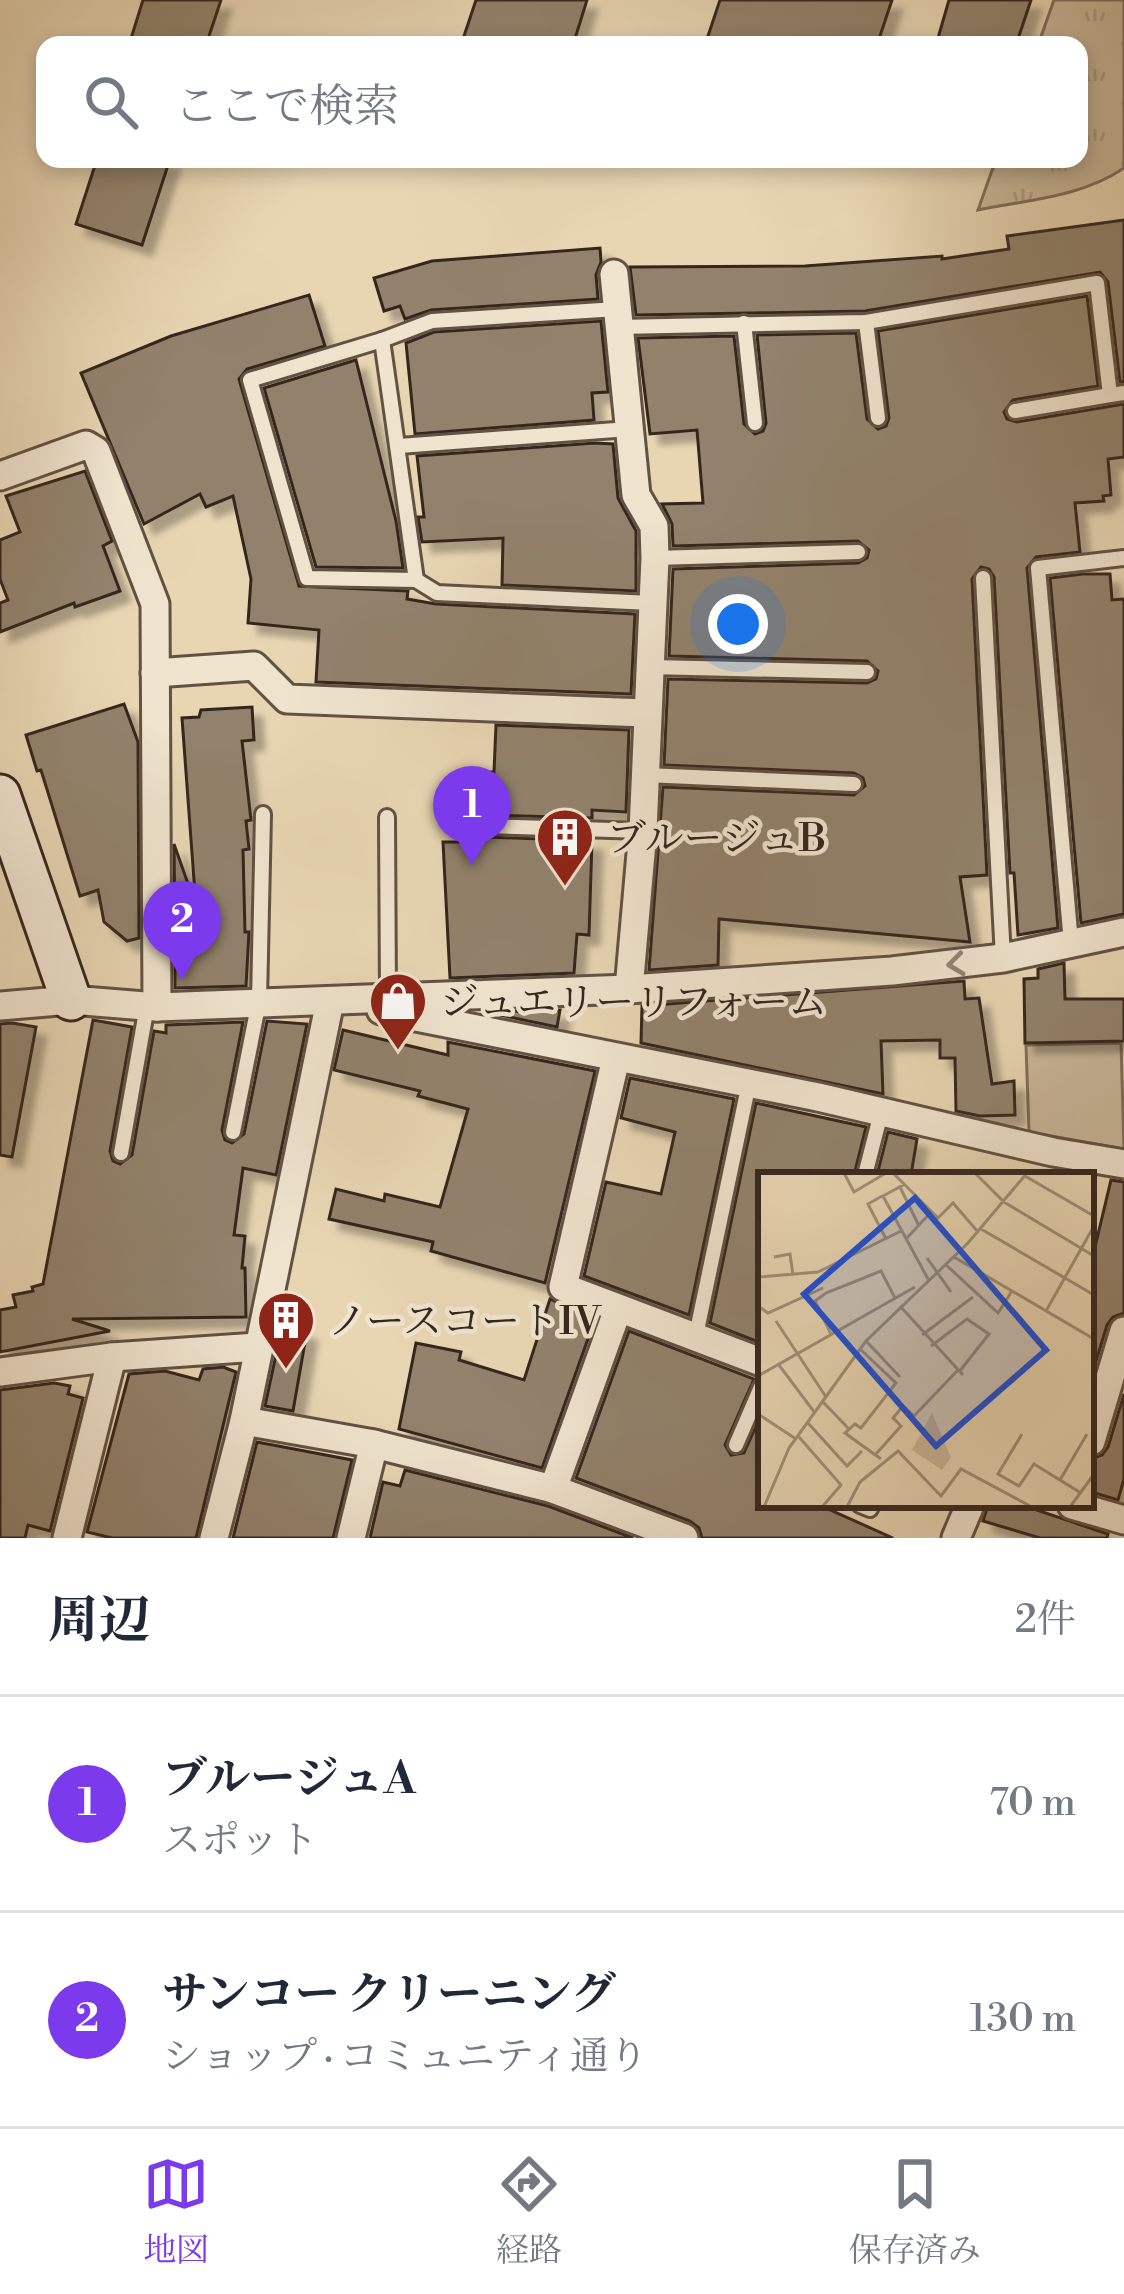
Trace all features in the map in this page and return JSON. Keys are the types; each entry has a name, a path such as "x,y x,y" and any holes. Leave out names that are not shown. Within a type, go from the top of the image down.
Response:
{"street":[{"path":"614,274 636,496 654,526 655,559 643,831 629,989"},
{"path":"0,476 86,445 96,451 155,604 152,1006"},
{"path":"155,673 254,666 287,699 645,713"},
{"path":"0,795 70,1000"},
{"path":"0,1006 70,1000 152,1006 629,989 892,971 1003,958 1124,932"},
{"path":"330,1001 749,1083 880,1114 1050,1164 1124,1165"},
{"path":"214,1538 244,1421 330,1001"},
{"path":"616,1058 563,1287 758,1361"},
{"path":"553,1489 619,1310"},
{"path":"1094,1431 1124,1331"},
{"path":"0,1372 258,1347"},
{"path":"67,1538 112,1358"},
{"path":"244,1421 374,1444 553,1489 684,1538"},
{"path":"351,1538 374,1444"},
{"path":"956,1538 969,1508"},
{"path":"1082,1508 1124,1520"}],"lane":[{"path":"651,603 437,593 416,580 307,578 250,380 432,320 866,322 1096,284 1117,394 1015,411"},
{"path":"866,322 878,418"},
{"path":"744,323 755,423"},
{"path":"382,340 416,580"},
{"path":"399,446 629,429"},
{"path":"655,559 858,552"},
{"path":"1071,943 1038,568 1124,558"},
{"path":"983,578 1003,958"},
{"path":"649,667 867,672"},
{"path":"645,775 854,784"},
{"path":"233,1132 259,1000 263,814"},
{"path":"387,817 388,999"},
{"path":"487,826 643,831"},
{"path":"121,1153 152,1006"},
{"path":"695,1340 749,1083"},
{"path":"866,1172 880,1114"},
{"path":"736,1445 758,1395"}],"green space":[{"path":"1054,0 1124,0 1124,168 1072,191 978,210 993,168 1088,168 1088,36 1041,36"},
{"path":"1121,1043 1124,1149 1029,1132 1026,1045"}],"building":[{"path":"143,0 221,0 209,36 132,36"},
{"path":"476,0 587,0 576,36 464,36"},
{"path":"720,0 892,0 880,36 708,36"},
{"path":"949,0 1031,0 1019,36 939,36"},
{"path":"94,168 167,168 142,245 76,224"},
{"path":"1124,220 1124,382 1120,382 1108,282 1100,272 865,311 636,315 630,267 942,259 1009,249 1007,236"},
{"path":"600,248 598,299 431,310 405,319 400,306 384,311 374,278 432,261"},
{"path":"309,295 325,346 247,369 239,379 299,586 408,591 407,599 436,604 635,614 631,694 316,682 319,630 248,623 251,579 233,496 206,507 200,494 144,524 81,373 171,336"},
{"path":"1087,296 1098,386 1013,400 1004,412 1007,419 1017,422 1124,404 1124,457 1108,459 1111,495 1103,496 1104,501 1075,503 1080,552 1036,557 1027,568 1058,928 1018,935 1014,873 1010,873 994,577 981,567 972,579 987,875 960,877 970,942 719,919 718,965 649,970 663,787 854,795 865,786 863,778 854,773 664,765 668,679 867,683 876,679 878,671 867,661 669,656 673,569 858,563 867,558 869,550 858,541 673,546 672,524 662,504 703,503 697,430 650,434 638,338 734,336 744,424 755,434 766,423 757,335 856,333 867,419 878,429 889,418 878,331"},
{"path":"601,321 608,392 592,393 594,420 415,434 406,343 434,332"},
{"path":"356,360 403,568 316,567 264,388"},
{"path":"613,444 618,498 636,531 636,591 502,585 503,538 422,542 417,456"},
{"path":"85,471 112,541 103,546 120,591 0,632 0,603 8,600 0,579 0,540 20,532 6,496"},
{"path":"1110,574 1112,600 1124,599 1124,914 1081,923 1050,578"},
{"path":"124,704 138,742 139,938 127,941 104,922 98,890 80,896 26,735"},
{"path":"252,707 254,740 242,741 251,820 246,821 249,849 243,850 245,932 249,932 246,986 175,988 175,963 209,924 175,931 174,844 195,894 182,718 199,717 201,710"},
{"path":"496,725 629,730 626,812 592,810 592,818 487,815 477,822 477,772 494,772"},
{"path":"477,830 487,837 592,841 589,935 577,934 574,973 450,978 443,842 476,842"},
{"path":"1064,963 1065,999 1124,999 1124,1041 1025,1043 1024,979 1038,978 1038,969"},
{"path":"964,981 965,999 979,998 992,1084 1014,1081 1015,1115 956,1111 955,1058 940,1058 940,1040 881,1041 883,1094 641,1043 642,1006"},
{"path":"560,1010 557,1027 486,1012"},
{"path":"93,1020 132,1027 110,1151 113,1161 120,1164 132,1155 154,1031 166,1033 166,1025 243,1022 222,1130 225,1140 232,1143 244,1134 267,1021 307,1024 276,1175 243,1168 234,1235 245,1236 246,1317 72,1319 110,1331 0,1352 0,1310 16,1307 13,1295 43,1284"},
{"path":"0,1024 36,1027 12,1157 0,1155"},
{"path":"343,1030 448,1055 448,1042 595,1071 545,1283 431,1251 433,1242 329,1219 336,1189 384,1201 385,1194 440,1207 468,1109 418,1096 420,1091 334,1070"},
{"path":"630,1078 734,1099 689,1315 584,1276 606,1182 661,1194 675,1132 621,1118"},
{"path":"756,1103 866,1127 855,1172 758,1172 758,1342 710,1323"},
{"path":"888,1132 917,1139 912,1172 878,1172"},
{"path":"1111,1180 1124,1182 1124,1313 1107,1325 1094,1368 1094,1251"},
{"path":"550,1299 595,1319 542,1468 399,1429 416,1343 461,1352 459,1360 524,1380"},
{"name":"ノースコートIV","path":"282,1327 307,1331 293,1411 265,1406"},
{"path":"629,1331 754,1379 725,1445 731,1455 744,1453 758,1422 758,1508 826,1508 893,1538 702,1538 690,1521 576,1478"},
{"path":"223,1367 236,1372 196,1538 112,1538 87,1532 129,1374 165,1371 199,1380 203,1369"},
{"path":"54,1383 70,1386 68,1394 83,1398 50,1531 28,1525 25,1538 0,1538 0,1390"},
{"path":"1124,1394 1124,1479 1118,1500 1094,1493 1094,1458 1108,1447"},
{"path":"257,1442 352,1460 333,1538 233,1538"},
{"path":"405,1470 548,1506 633,1538 370,1538 383,1482 400,1486"},
{"path":"987,1508 1031,1508 1108,1534 1107,1538 1040,1538 983,1521"}],"place":[{"name":"ブルージュA","path":"472,865"},
{"name":"ブルージュB","path":"565,888"},
{"name":"サンコー クリーニング","path":"182,980"},
{"name":"ジュエリーリフォーム","path":"398,1052"},
{"name":"ノースコートIV","path":"286,1371"}]}
